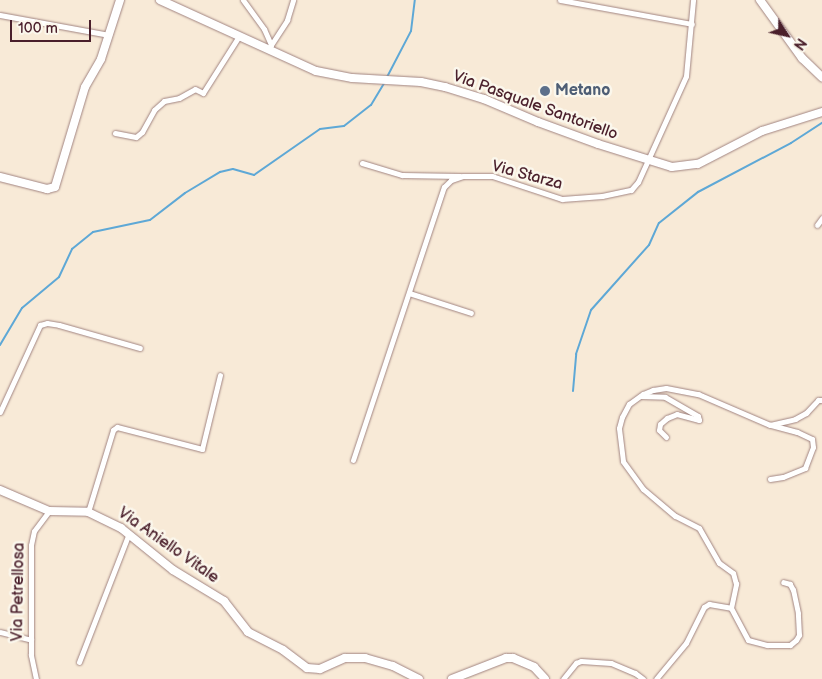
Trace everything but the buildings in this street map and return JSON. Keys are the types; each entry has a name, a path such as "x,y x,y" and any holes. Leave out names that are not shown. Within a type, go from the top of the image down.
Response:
{"street":[{"path":"160,0 180,8"},
{"path":"169,0 180,8"},
{"path":"243,0 264,29 270,48"},
{"path":"270,48 287,20 293,0"},
{"path":"560,0 692,24"},
{"name":"Via Starza","path":"463,176 492,176 562,200 602,196 631,190 638,182 686,76 693,0"},
{"path":"760,0 802,58 822,77"},
{"path":"0,177 47,189 55,187 85,87 101,59 120,2"},
{"name":"Via Pasquale Santoriello","path":"180,8 239,36 270,48 316,71 429,84 468,94 538,122 672,167 698,164 768,128 822,112"},
{"path":"0,15 109,36"},
{"path":"115,133 136,137 142,132 154,110 164,101 178,98 195,89 203,93 239,36"},
{"path":"362,163 402,175 463,176"},
{"path":"353,460 444,187 451,180 463,176"},
{"path":"817,224 822,218"},
{"path":"409,293 472,313"},
{"path":"0,412 40,326 47,322 140,348"},
{"path":"88,512 113,430 117,427 202,449 220,375"},
{"path":"770,479 783,477 805,468 813,447 812,439 770,425 698,394 679,389 653,390 640,396 629,404 622,417 619,428 623,461 650,496 675,516 699,528 719,563 733,573 736,584 731,608 748,640 761,644 790,645 796,640 799,634 798,613 793,590 790,584 783,582"},
{"path":"640,396 665,397 698,416 699,420 677,414 667,418 660,424 659,430 666,436"},
{"path":"770,425 795,419 806,413 818,400 822,400"},
{"path":"0,490 49,511"},
{"name":"Via Aniello Vitale","path":"49,511 88,512 129,533 173,570 224,601 248,632 283,650 307,668 320,669 345,658 365,658 393,666 419,679"},
{"name":"Via Petrellosa","path":"36,679 31,656 31,537 49,511"},
{"path":"79,662 129,533"},
{"path":"656,679 686,643 704,607 709,604 731,608"},
{"path":"0,632 31,640"},
{"path":"452,679 467,677 506,658 513,658 534,667 545,679"},
{"path":"563,679 576,663 581,661 611,663 643,679"}],"waterway":[{"path":"386,79 411,31 415,0"},
{"path":"0,345 22,308 59,277 72,249 93,232 150,220 185,193 220,172 233,169 254,175 320,129 344,126 371,105 384,83"},
{"path":"573,391 576,354 591,310 649,245 659,223 698,192 791,143 822,123"}],"place":[{"name":"Metano","path":"545,91"}]}
